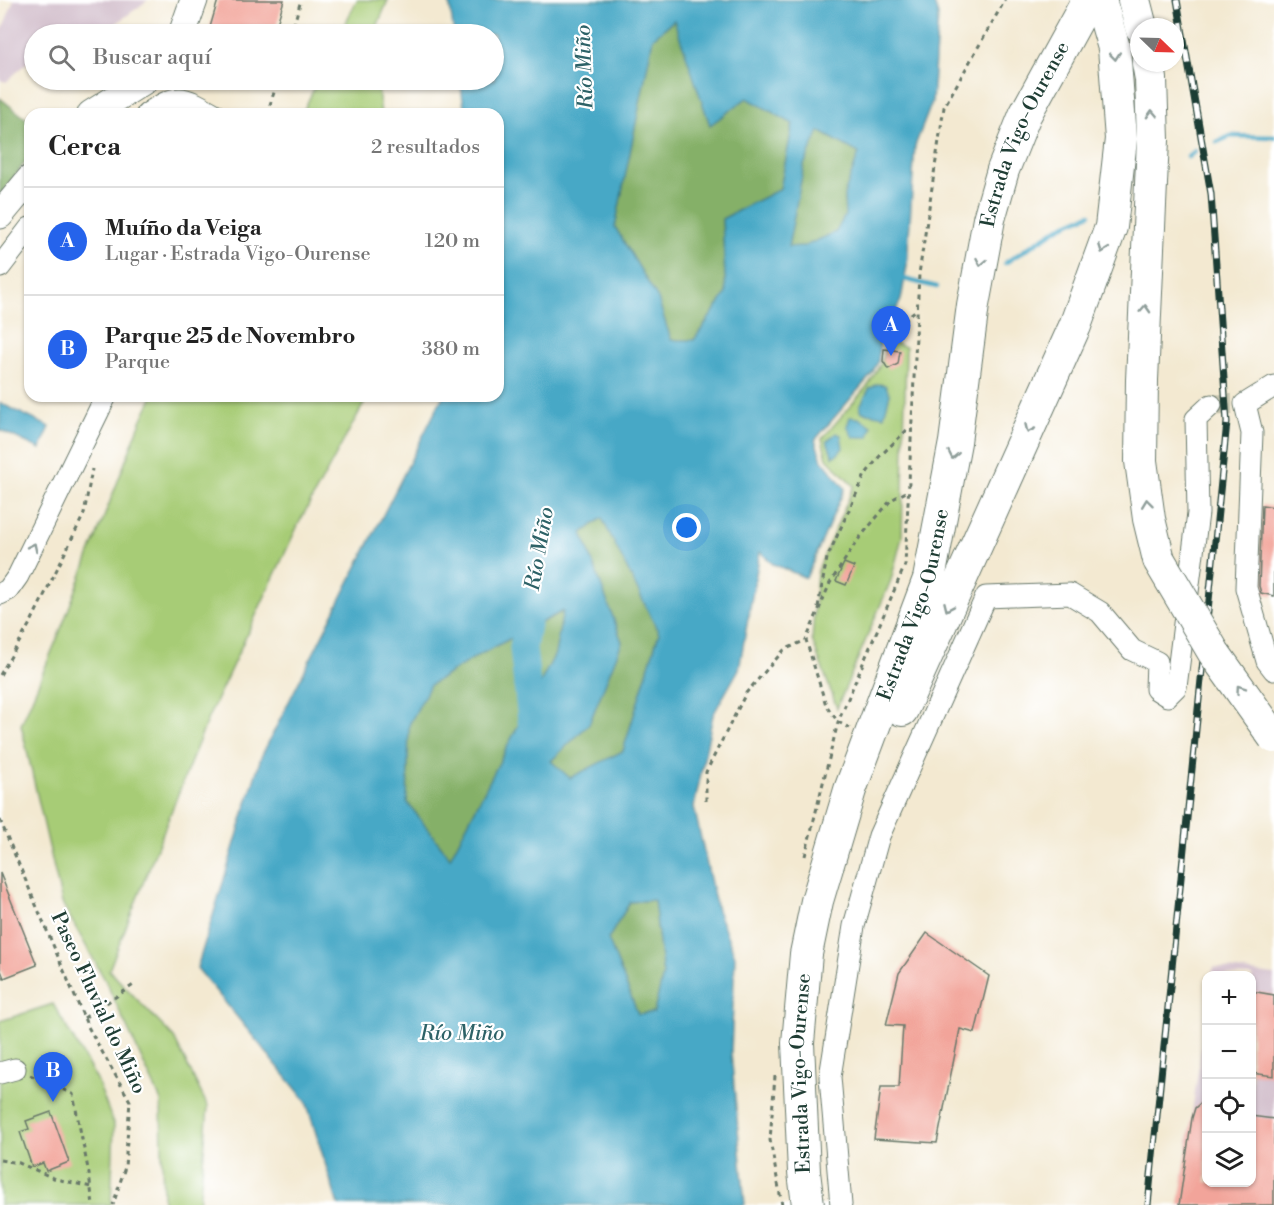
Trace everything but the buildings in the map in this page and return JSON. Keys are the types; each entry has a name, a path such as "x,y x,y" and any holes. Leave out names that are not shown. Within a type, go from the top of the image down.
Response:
{"highway":[{"path":"1134,0 1139,18"},
{"path":"802,1127 811,998 823,921 848,843 872,775 1075,326 1111,226 1122,139 1114,48 1089,4"},
{"name":"Estrada Vigo-Ourense","path":"808,1205 798,1042 806,954 817,901 850,790 930,579 955,442 973,305 989,219 1003,170 1025,115 1089,4"},
{"path":"1150,72 1153,140 1142,380 1141,461 1149,519 1159,560 1214,653 1274,737"}],"main road":[{"path":"186,24 194,0"},
{"path":"101,108 129,90"},
{"path":"0,215 24,186"}],"street":[{"path":"156,108 172,98 185,99 203,108"},
{"path":"0,267 24,236"},
{"path":"1274,387 1245,404 1252,434 1246,588 1267,661 1274,670"},
{"path":"0,594 8,590 18,576 103,402"},
{"path":"841,1205 830,1077 854,926 879,836 986,597 1070,594 1100,612 1132,650 1157,662 1155,688 1167,696 1176,687 1198,513 1196,419 1211,405"}],"path":[{"path":"294,24 302,0"},
{"path":"917,297 944,107 1005,0"},
{"path":"269,108 275,90"},
{"path":"904,320 917,309"},
{"path":"818,613 826,558 866,475 879,457 911,427"},
{"path":"0,675 32,620 84,514 93,459"},
{"path":"838,722 826,705 807,640 830,583 857,541 891,500 908,491"},
{"path":"706,801 706,772 746,693 784,650 807,640"},
{"name":"Paseo Fluvial do Miño","path":"0,820 84,1018 130,1101 125,1167 113,1205"},
{"path":"84,1018 135,984"},
{"path":"8,1071 73,1094 93,1205"},
{"path":"0,1160 19,1163 56,1179 91,1187"}],"shaded area":[{"path":"14,0 148,0 116,24 24,24 24,65 6,82 0,80 0,35"},
{"path":"1213,967 1244,971 1212,971"},
{"path":"1256,973 1274,975 1274,1205 1179,1205 1202,1043 1202,1187 1256,1187"}],"green space":[{"path":"357,0 388,0 378,24 345,24"},
{"path":"675,20 710,125 747,98 793,123 780,189 722,219 726,294 694,340 671,340 658,299 615,227 653,38"},
{"path":"313,90 378,90 380,108 305,108"},
{"path":"0,98 24,117 24,164 0,195"},
{"path":"819,131 859,153 844,195 845,215 836,232 805,246 788,247 804,165"},
{"path":"886,340 906,347 902,537 891,580 837,708 812,640 817,572 854,486 827,458 822,439 869,384 881,363"},
{"path":"150,402 365,402 299,523 208,718 109,970 174,1038 208,1107 199,1205 163,1205 161,1101 105,980 62,903 21,725 59,634"},
{"path":"602,518 659,633 623,751 570,779 551,761 589,724 622,642 582,533"},
{"path":"564,611 555,654 450,858 407,802 409,725 430,685 477,656"},
{"path":"654,900 663,976 654,1013 638,1014 608,939 630,902"},
{"path":"53,1004 97,1080 114,1125 111,1205 0,1205 0,1021"}],"water":[{"name":"Río Miño","path":"449,0 933,0 938,15 932,102 915,146 907,266 901,300 880,342 878,362 871,375 815,440 822,460 845,488 806,578 773,564 760,552 739,669 713,715 694,807 717,910 735,956 731,1053 745,1205 338,1205 306,1101 197,968 261,757 440,402 504,402 504,108 464,108 461,90 504,90 504,24 453,24","holes":["674,20 710,125 747,98 793,124 780,189 722,219 726,294 694,340 671,340 658,299 615,227 653,38","819,131 859,153 844,195 845,215 836,232 805,246 788,247 804,165","602,518 659,633 623,751 570,778 551,761 589,724 622,642 582,533","563,611 555,654 450,858 407,802 409,725 430,685 477,656","654,900 663,975 654,1012 638,1014 608,939 630,902"]},
{"path":"877,384 885,385 890,394 884,416 862,412 860,406 869,389"},
{"path":"0,403 50,427 40,449 0,430"},
{"path":"850,417 859,418 872,426 869,437 853,437 847,426"},
{"path":"836,433 841,435 843,448 833,457 827,441"}],"waterway":[{"path":"1217,142 1231,136 1274,137"},
{"path":"1188,157 1195,151"},
{"path":"1005,263 1060,227 1090,214"},
{"path":"904,279 937,287"},
{"name":"Río Miño","path":"532,595 523,648 533,738"}],"tunnel":[{"path":"1211,405 1245,404"}],"railway":[{"path":"1148,1205 1227,422 1211,194 1177,0"}],"place":[{"name":"Muíño da Veiga","path":"891,356"},
{"name":"Parque 25 de Novembro","path":"53,1102"}]}
